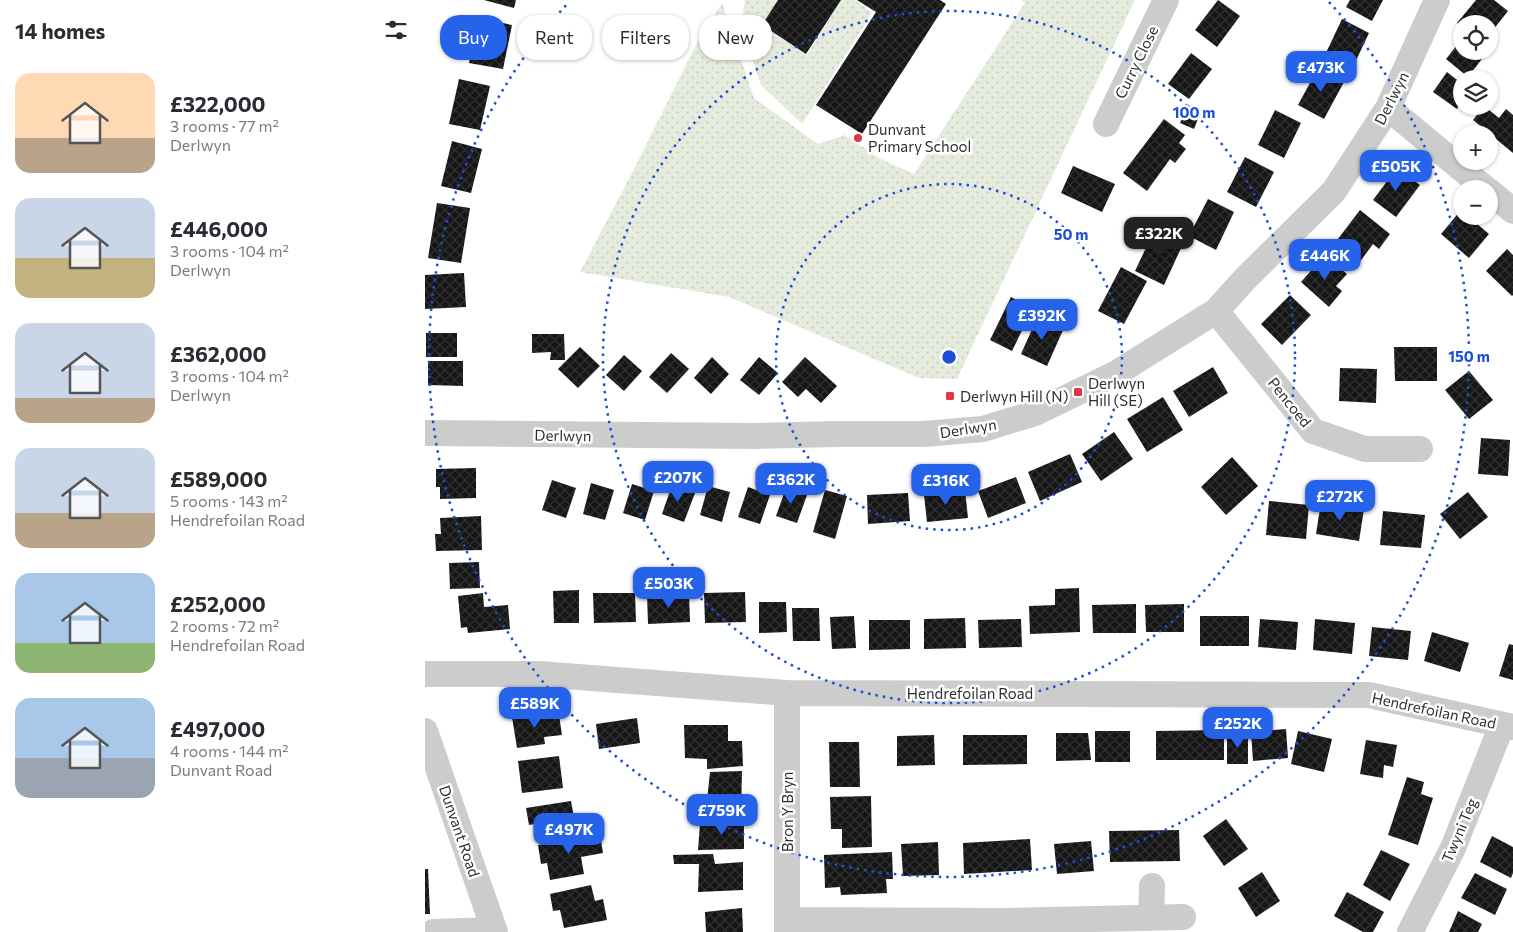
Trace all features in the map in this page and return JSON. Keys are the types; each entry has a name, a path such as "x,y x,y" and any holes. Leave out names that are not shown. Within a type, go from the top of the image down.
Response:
{"street":[{"name":"Curry Close","path":"1105,124 1166,0"},
{"name":"Derlwyn","path":"425,433 756,436 924,434 983,429 1035,412 1115,374 1216,311 1245,279 1334,191 1388,108 1437,0"},
{"path":"1388,108 1475,180"},
{"path":"1498,198 1513,211"},
{"name":"Pencoed","path":"1216,311 1313,431 1365,449 1420,449"},
{"name":"Hendrefoilan Road","path":"425,674 539,674 787,693 1369,695 1508,726"},
{"name":"Bron Y Bryn","path":"787,693 787,926"},
{"name":"Twyni Teg","path":"1409,932 1453,848 1508,726"},
{"name":"Dunvant Road","path":"425,730 494,931"},
{"path":"1151,918 1152,886"},
{"path":"787,926 1003,926 1183,917"},
{"path":"433,932 494,931"}],"green space":[{"path":"745,0 778,0 769,15 743,15"},
{"path":"841,0 855,0 872,13 802,124 761,85 753,60 772,60 772,32 807,55"},
{"name":"Dunvant Primary School","path":"1021,0 1135,0 957,379 919,378 729,297 580,272 699,40 699,60 741,60 754,98 818,144 845,135 879,158 914,174 1025,3"},
{"name":"Dunvant Primary School","path":"722,3 726,15 715,15"}],"building":[{"path":"484,0 516,0 514,8"},
{"path":"778,0 841,0 806,54 772,32 772,15 768,15"},
{"path":"857,0 940,0 946,4 862,134 816,105 876,12"},
{"path":"1218,0 1240,16 1217,47 1195,30"},
{"path":"1350,0 1383,0 1372,21 1346,7"},
{"path":"1476,0 1494,0 1508,11 1498,24 1498,15 1464,15"},
{"path":"1342,19 1369,33 1352,69 1325,55"},
{"path":"507,24 512,25 507,49"},
{"path":"1453,50 1453,60 1481,60 1473,70 1459,70 1446,59"},
{"path":"1191,53 1212,69 1189,99 1168,84"},
{"path":"470,60 505,60 503,69 469,63"},
{"path":"1318,68 1344,82 1324,119 1298,105"},
{"path":"1447,72 1453,77 1453,106 1433,92"},
{"path":"459,79 490,86 480,130 449,124"},
{"path":"1188,105 1201,111 1194,129 1180,123"},
{"path":"1506,109 1513,115 1513,153 1498,141 1498,125 1479,125 1473,120 1477,115 1495,115 1499,118"},
{"path":"1275,110 1301,123 1284,158 1258,145"},
{"path":"1164,119 1185,135 1179,143 1186,149 1175,163 1170,159 1147,191 1123,173"},
{"path":"452,141 482,149 471,193 441,186"},
{"path":"1245,157 1274,172 1256,207 1227,192"},
{"path":"1073,166 1115,184 1102,212 1061,193"},
{"path":"1397,168 1420,185 1396,217 1373,200"},
{"path":"1208,199 1234,212 1216,250 1189,236"},
{"path":"437,203 470,208 461,263 428,258"},
{"path":"1360,210 1390,234 1379,249 1373,244 1356,267 1331,248"},
{"path":"1453,220 1453,225 1478,225 1489,234 1469,258 1441,234"},
{"path":"1153,233 1182,246 1164,285 1135,271"},
{"path":"1507,249 1513,255 1512,296 1486,271"},
{"path":"1325,255 1347,274 1336,286 1342,291 1329,307 1301,282"},
{"path":"1121,267 1147,281 1124,324 1098,311"},
{"path":"464,273 466,307 425,309 425,275"},
{"path":"1290,295 1311,315 1282,345 1261,324"},
{"path":"1011,297 1033,308 1012,351 990,340"},
{"path":"1038,316 1064,328 1047,366 1021,354"},
{"path":"426,333 457,333 457,357 426,357"},
{"path":"532,334 564,334 565,360 550,360 551,352 532,353"},
{"path":"580,347 600,366 578,388 558,369"},
{"path":"1394,347 1437,347 1437,381 1395,381"},
{"path":"671,353 689,369 667,393 649,377"},
{"path":"624,355 642,371 624,391 606,375"},
{"path":"712,357 729,374 711,394 694,378"},
{"path":"759,357 778,373 759,395 740,380"},
{"path":"805,357 837,386 821,403 806,389 798,397 782,382"},
{"path":"428,361 463,361 463,386 428,385"},
{"path":"1213,367 1228,393 1189,417 1173,391"},
{"path":"1340,368 1377,369 1376,403 1339,401"},
{"path":"1469,371 1493,400 1469,419 1445,390"},
{"path":"1163,397 1183,430 1147,452 1127,419"},
{"path":"1114,432 1133,459 1101,481 1082,454"},
{"path":"1481,438 1510,440 1508,476 1478,474"},
{"path":"1070,454 1082,482 1040,501 1028,472"},
{"path":"1232,457 1258,486 1226,515 1201,487"},
{"path":"476,468 476,498 440,499 440,487 436,487 436,469"},
{"path":"1016,477 1026,503 988,518 978,491"},
{"path":"552,480 576,488 566,518 542,510"},
{"path":"591,483 614,490 605,520 583,514"},
{"path":"632,484 654,491 645,520 623,513"},
{"path":"672,485 695,493 684,522 662,514"},
{"path":"708,486 730,492 722,522 700,515"},
{"path":"748,487 770,495 760,524 738,517"},
{"path":"786,488 807,495 797,523 776,516"},
{"path":"825,490 847,496 835,539 813,532"},
{"path":"965,490 968,518 927,522 924,495"},
{"path":"1468,492 1488,517 1460,539 1440,514"},
{"path":"908,493 910,521 868,524 867,495"},
{"path":"1269,501 1309,505 1306,539 1266,535"},
{"path":"1321,502 1364,509 1359,541 1316,534"},
{"path":"1383,511 1425,515 1421,548 1380,545"},
{"path":"481,516 482,550 436,551 435,534 441,534 440,518"},
{"path":"479,562 480,588 450,589 449,563"},
{"path":"1079,588 1080,632 1030,634 1029,606 1055,605 1055,589"},
{"path":"579,590 579,623 554,623 553,591"},
{"path":"745,592 746,622 705,623 704,593"},
{"path":"483,593 484,607 508,605 510,629 468,633 467,627 461,628 458,596"},
{"path":"593,593 635,593 636,622 594,623"},
{"path":"689,593 690,622 648,624 647,595"},
{"path":"759,602 786,602 787,632 759,633"},
{"path":"1136,604 1136,633 1093,633 1092,605"},
{"path":"1184,604 1184,632 1146,632 1145,605"},
{"path":"792,608 819,608 820,641 793,641"},
{"path":"854,616 856,648 832,649 830,617"},
{"path":"1200,616 1249,616 1249,646 1200,646"},
{"path":"965,618 966,648 924,649 924,619"},
{"path":"1021,619 1022,647 979,648 978,620"},
{"path":"1260,619 1298,622 1296,650 1258,647"},
{"path":"1315,619 1355,623 1352,654 1313,650"},
{"path":"869,620 910,620 910,649 869,650"},
{"path":"1372,627 1411,631 1408,660 1369,656"},
{"path":"1432,632 1469,643 1460,672 1424,661"},
{"path":"1509,644 1513,645 1513,680 1499,676"},
{"path":"543,713 543,717 559,715 562,735 544,737 545,744 517,748 512,717"},
{"path":"637,718 640,743 599,749 596,724"},
{"path":"684,725 728,725 728,741 742,741 743,766 707,769 707,759 685,758"},
{"path":"1286,729 1288,758 1253,761 1251,732"},
{"path":"1224,730 1224,760 1156,760 1156,731"},
{"path":"1095,731 1130,731 1130,762 1095,762"},
{"path":"1298,731 1332,739 1324,772 1291,764"},
{"path":"1056,733 1088,733 1091,760 1056,761"},
{"path":"1248,734 1248,764 1227,764 1227,735"},
{"path":"934,735 935,765 897,766 897,736"},
{"path":"963,735 1027,735 1027,764 963,765"},
{"path":"1366,740 1397,745 1393,767 1384,765 1383,778 1360,774"},
{"path":"829,742 859,742 860,787 830,787"},
{"path":"559,756 563,788 522,793 518,761"},
{"path":"742,771 741,811 706,810 710,772"},
{"path":"1407,777 1424,782 1421,794 1433,798 1418,845 1388,835"},
{"path":"871,796 872,847 842,848 842,829 831,829 830,797"},
{"path":"571,801 574,817 570,818 573,836 538,842 535,824 529,825 526,808"},
{"path":"1226,819 1248,849 1224,866 1203,836"},
{"path":"744,821 744,849 698,850 700,824"},
{"path":"1179,830 1180,861 1110,862 1109,831"},
{"path":"600,834 603,853 581,857 584,874 550,880 547,863 541,864 538,845"},
{"path":"1492,836 1513,847 1513,873 1511,878 1480,862"},
{"path":"1030,839 1032,870 964,874 963,843"},
{"path":"1091,841 1094,871 1057,874 1054,844"},
{"path":"938,842 939,875 903,876 901,844"},
{"path":"1381,850 1410,864 1390,901 1363,885"},
{"path":"892,852 893,879 886,879 887,893 841,895 840,887 825,888 824,855"},
{"path":"713,854 715,864 743,862 743,890 698,892 699,864 674,864 673,855"},
{"path":"425,869 428,869 430,914 425,914"},
{"path":"1262,872 1280,901 1256,917 1238,888"},
{"path":"1475,873 1507,889 1495,915 1461,898"},
{"path":"591,885 595,901 603,899 607,920 564,928 560,910 553,911 550,894"},
{"path":"1347,892 1384,912 1373,932 1363,932 1334,916"},
{"path":"742,908 743,932 706,932 705,912"},
{"path":"1458,911 1482,924 1478,932 1449,932"}],"place":[{"name":"Dunvant Primary School","path":"858,138"},
{"name":"Derlwyn Hill (SE)","path":"1078,392"},
{"name":"Derlwyn Hill (N)","path":"950,396"}]}
